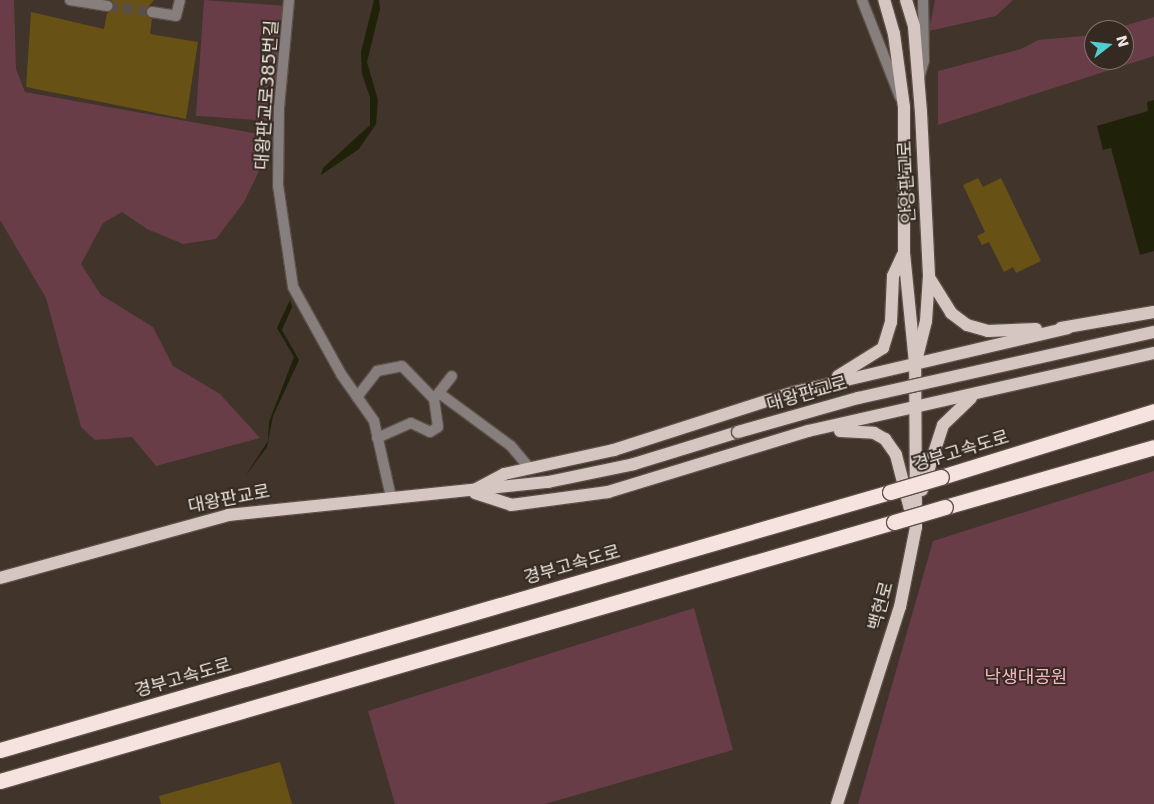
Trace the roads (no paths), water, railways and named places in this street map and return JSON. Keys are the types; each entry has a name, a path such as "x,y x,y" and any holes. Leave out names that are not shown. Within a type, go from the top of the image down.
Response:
{"highway":[{"name":"경부고속도로","path":"0,750 941,478 1154,411"},
{"path":"0,781 1154,447"}],"main road":[{"name":"안양판교로","path":"884,0 894,34 904,106 904,253 915,363 914,410"},
{"name":"안양판교로","path":"906,0 914,27 929,276 926,321 915,363"},
{"path":"795,392 845,373 883,348 890,322 893,276 904,253"},
{"path":"929,276 936,295 968,325 988,331 1068,328 1154,312"},
{"name":"대왕판교로","path":"470,492 504,474 614,450 795,392 1068,328"},
{"name":"대왕판교로","path":"0,578 228,515 391,498 470,492 602,472 858,398 1154,332"},
{"name":"대왕판교로","path":"470,492 511,505 553,502 608,492 808,431 914,410 1154,353"},
{"path":"916,527 934,446 943,425 975,396"},
{"name":"백현로","path":"837,804 900,607 916,527 914,410"},
{"path":"808,431 853,430 885,439 896,455 916,527"}],"street":[{"path":"70,0 108,6"},
{"path":"152,12 176,16 180,0"},
{"name":"대왕판교로385번길","path":"289,0 279,107 278,185 293,287 357,397 374,421 391,498"},
{"path":"862,0 904,106"},
{"path":"917,86 924,61 923,0"},
{"path":"357,397 377,371 402,366 436,396 511,446 530,469"},
{"path":"377,438 411,423 430,432 438,427 436,396 452,376"}],"tunnel":[{"path":"108,6 152,12"}],"park label":[{"name":"낙생대공원","path":"1026,677"}]}
